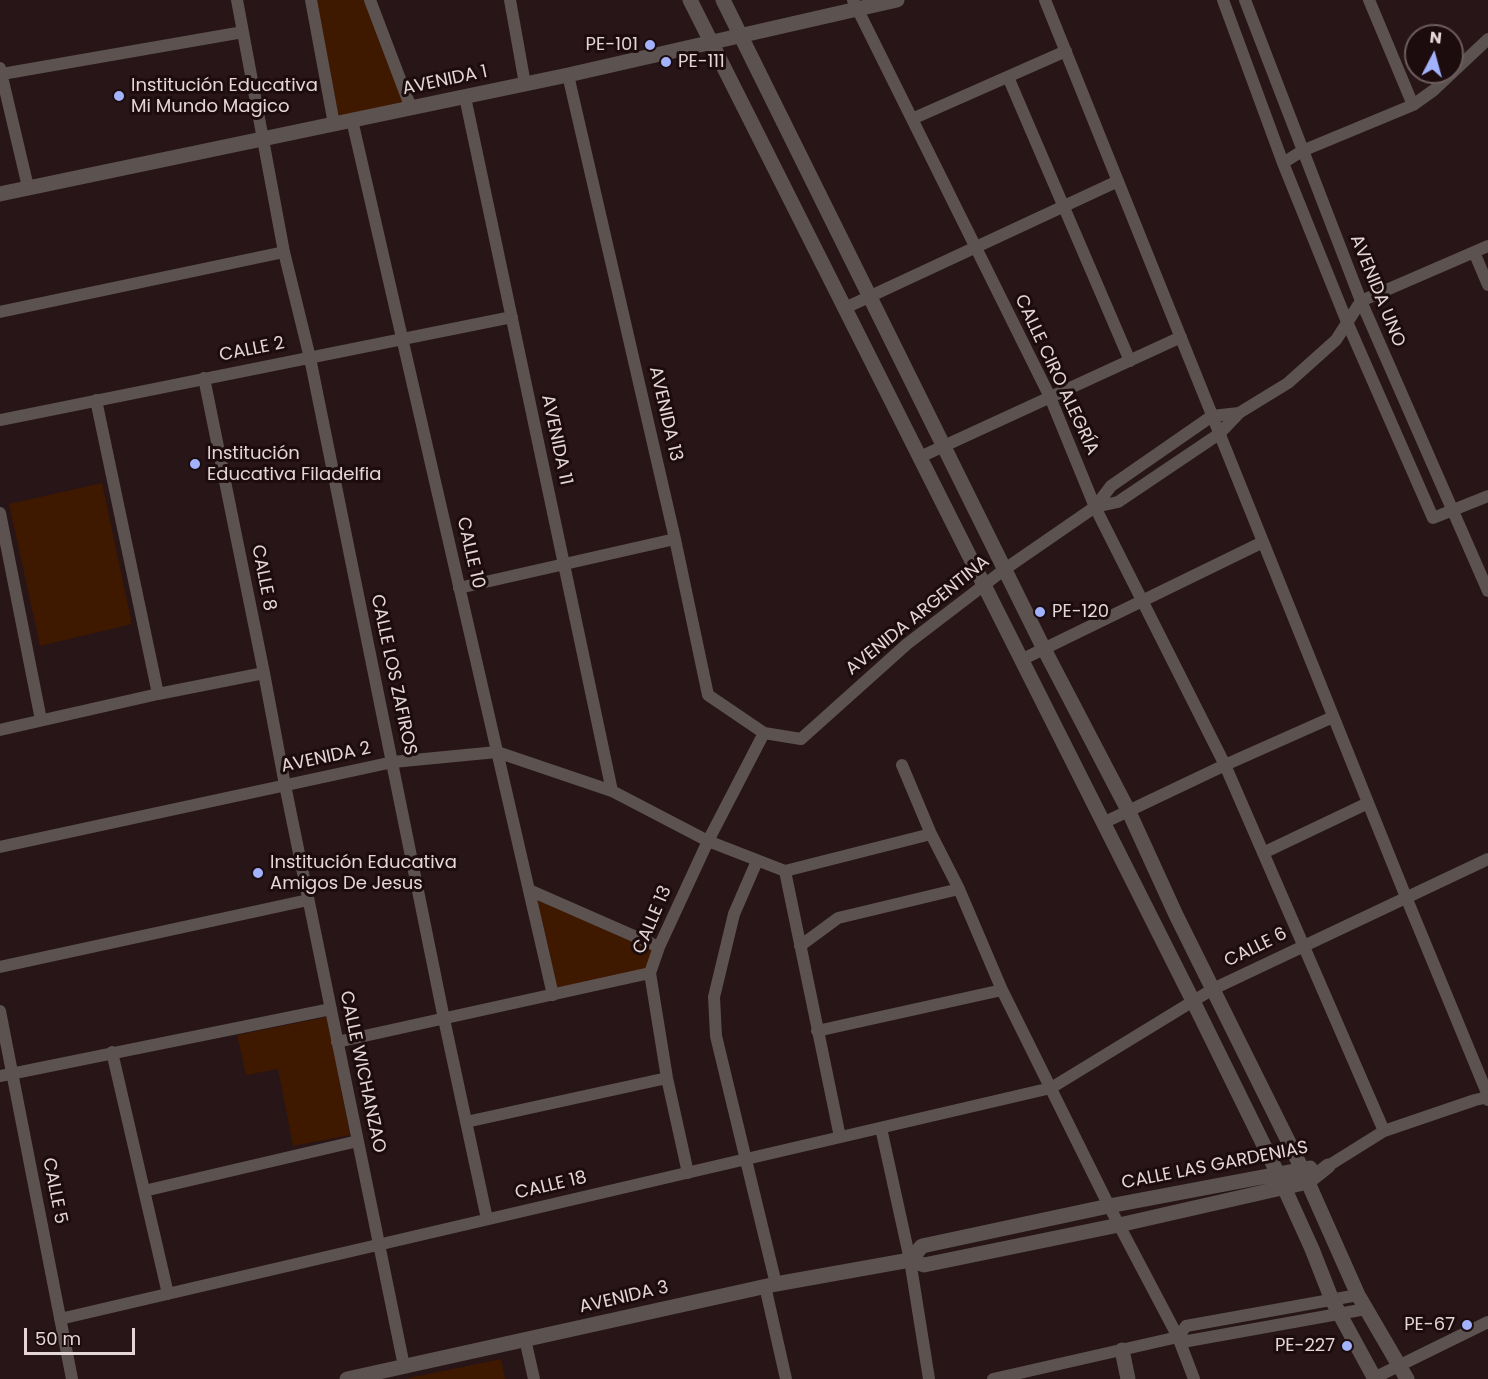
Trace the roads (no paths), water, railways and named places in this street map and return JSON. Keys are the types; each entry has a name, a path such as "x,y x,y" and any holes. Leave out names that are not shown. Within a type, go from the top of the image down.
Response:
{"street":[{"path":"237,0 264,138"},
{"path":"311,0 334,123"},
{"path":"370,0 411,108"},
{"path":"510,0 525,84"},
{"path":"690,0 1193,1001 1278,1173 1332,1300 1375,1378 1403,1372 1488,1322"},
{"path":"723,0 1044,650 1129,812 1176,915 1305,1176 1358,1295 1403,1372"},
{"name":"AVENIDA 1","path":"0,194 568,75 741,36 856,5 897,0"},
{"path":"1045,0 1488,1098"},
{"path":"1223,0 1283,163 1347,322 1433,518 1488,496"},
{"name":"AVENIDA UNO","path":"1245,0 1361,301 1488,591"},
{"path":"1369,0 1413,105"},
{"name":"CALLE CIRO ALEGRÍA","path":"856,5 1050,396 1095,507 1225,765 1384,1131"},
{"path":"28,187 1,71 243,32"},
{"path":"1283,163 1302,151 1413,105 1434,90 1488,39"},
{"path":"912,119 1066,51"},
{"name":"AVENIDA 13","path":"568,75 675,539 708,695 764,733"},
{"path":"1008,77 1130,362"},
{"name":"AVENIDA 11","path":"465,97 612,791"},
{"name":"CALLE 10","path":"352,120 553,995"},
{"name":"CALLE LOS ZAFIROS","path":"264,138 284,252 310,358 487,1220"},
{"path":"845,308 1065,208 1118,181"},
{"path":"1212,416 1239,413 1288,383 1336,340 1361,301 1488,246"},
{"path":"0,312 284,252"},
{"path":"1474,252 1488,285"},
{"name":"CALLE 2","path":"0,420 512,317"},
{"path":"920,457 1180,337"},
{"name":"CALLE 8","path":"204,378 285,786"},
{"path":"96,400 158,694"},
{"name":"AVENIDA ARGENTINA","path":"1095,507 1118,502 1219,434 1239,413"},
{"name":"AVENIDA ARGENTINA","path":"764,733 801,739 907,644 1005,569 1095,507 1111,486 1212,416"},
{"path":"0,513 41,720"},
{"path":"459,588 675,539"},
{"path":"1021,660 1263,542"},
{"path":"0,730 158,694 264,673"},
{"path":"1103,823 1333,717"},
{"name":"CALLE 13","path":"688,1173 667,1078 650,973 659,947 708,841 764,733"},
{"name":"AVENIDA 2","path":"0,847 393,762 497,752 612,791 708,841 785,871"},
{"path":"902,765 1002,990 1109,1206 1178,1337 1194,1379"},
{"name":"CALLE WICHANZAO","path":"285,786 404,1366"},
{"path":"1263,853 1368,803"},
{"path":"840,1137 785,871 931,834"},
{"name":"CALLE 6","path":"1051,1088 1213,989 1488,859"},
{"path":"756,861 734,914 714,996 716,1036 747,1159 786,1379"},
{"path":"800,945 838,918 959,889"},
{"path":"529,890 659,947"},
{"path":"0,967 308,900"},
{"path":"337,1042 650,973"},
{"path":"818,1031 1002,990"},
{"path":"0,1076 331,1009"},
{"name":"CALLE 5","path":"0,1011 72,1379"},
{"path":"112,1052 168,1294"},
{"path":"466,1122 667,1078"},
{"name":"CALLE 18","path":"60,1319 1051,1088"},
{"name":"CALLE LAS GARDENIAS","path":"1119,1225 1284,1189 1328,1166 1384,1131 1475,1100 1488,1098"},
{"path":"880,1128 910,1260 929,1379"},
{"path":"144,1191 358,1141"},
{"name":"CALLE LAS GARDENIAS","path":"1109,1206 1278,1173 1305,1176"},
{"name":"AVENIDA 3","path":"910,1260 922,1246 1109,1206"},
{"name":"AVENIDA 3","path":"356,1378 770,1285 910,1260 924,1265 1119,1225"},
{"path":"1178,1337 1186,1326 1358,1295"},
{"path":"997,1378 1178,1337 1188,1341 1366,1309"},
{"path":"525,1340 534,1379"},
{"path":"1122,1350 1128,1379"}],"place":[{"name":"PE-101","path":"650,45"},
{"name":"PE-111","path":"666,62"},
{"name":"Institución Educativa Mi Mundo Magico","path":"119,96"},
{"name":"Institución Educativa Filadelfia","path":"195,464"},
{"name":"PE-120","path":"1040,612"},
{"name":"Institución Educativa Amigos De Jesus","path":"258,873"},
{"name":"PE-67","path":"1467,1325"},
{"name":"PE-227","path":"1347,1346"}]}
